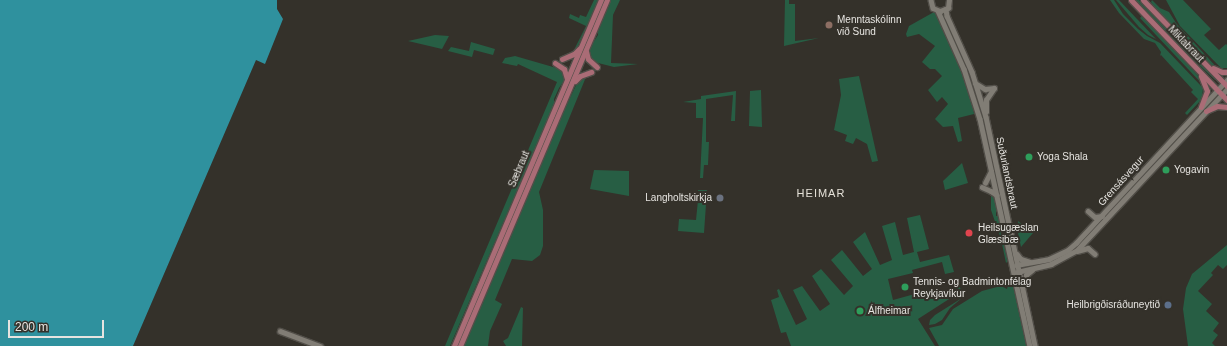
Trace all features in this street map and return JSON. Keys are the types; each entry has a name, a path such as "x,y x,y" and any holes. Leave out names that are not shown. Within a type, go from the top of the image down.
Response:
{"highway":[{"name":"Sæbraut","path":"454,346 601,0"},
{"name":"Sæbraut","path":"460,346 607,0"},
{"name":"Miklabraut","path":"1131,0 1227,100"},
{"name":"Miklabraut","path":"1143,0 1226,83"},
{"path":"562,59 574,54 583,44"},
{"path":"586,50 588,59 597,67"},
{"path":"555,63 564,68 567,74 567,81"},
{"path":"1194,65 1203,79 1206,90 1201,107"},
{"path":"1208,65 1219,71 1227,72"},
{"path":"570,87 580,76 590,72"},
{"path":"1206,111 1217,106 1227,107"}],"main road":[{"name":"Suðurlandsbraut","path":"931,0 933,8 938,11 964,69 984,136 1030,346"},
{"path":"938,11 946,9 949,0"},
{"name":"Suðurlandsbraut","path":"946,9 947,16 975,83 986,117 1035,346"},
{"path":"975,83 985,89 994,88 986,100 986,117"},
{"name":"Grensásvegur","path":"1012,266 1036,262 1056,256 1068,250 1103,215 1217,90 1226,83"},
{"name":"Grensásvegur","path":"1014,272 1055,262 1074,252 1227,89"},
{"path":"984,136 987,137 990,149 994,153"},
{"path":"991,169 983,185 997,195"},
{"path":"1088,211 1095,218 1103,215"},
{"path":"1074,252 1088,248 1095,254"},
{"path":"1015,251 1021,259 1036,262"},
{"path":"1024,291 1026,277 1033,268"},
{"path":"280,332 320,346"}],"green space":[{"path":"594,0 599,0 578,46 573,52 586,26 569,18 570,14 579,18 580,15 586,17"},
{"path":"609,0 620,0 613,15 611,63 638,64 614,67 594,62 591,59 588,50 598,35 598,27"},
{"path":"785,0 789,0 789,4 795,4 795,41 819,38 784,46"},
{"path":"1110,0 1114,0 1123,14 1138,29 1160,43 1203,88 1202,99 1187,115 1185,113 1198,99 1191,92 1193,90 1161,55 1160,56 1161,52 1155,43 1144,39 1119,13"},
{"path":"1116,0 1119,0 1156,39 1148,35 1139,27"},
{"path":"1135,0 1139,0 1216,79 1215,80 1183,50"},
{"path":"1152,0 1160,8 1169,12 1176,23 1220,71 1210,65 1155,8 1151,2"},
{"path":"1166,0 1183,0 1211,29 1204,35 1219,50 1226,44 1227,45 1227,68 1221,68 1180,26"},
{"path":"934,12 937,14 965,76 973,104 974,114 958,118 962,141 958,142 953,126 943,127 935,119 948,104 942,97 937,102 928,90 942,76 935,69 930,69 922,62 935,46 919,34 907,37 906,34 909,26"},
{"path":"1142,16 1174,48 1200,78 1204,86 1140,18"},
{"path":"435,35 449,36 442,49 408,41"},
{"path":"471,42 495,49 493,55 474,50 472,57 448,51 451,47 469,51"},
{"path":"515,56 560,69 565,75 564,81 554,99 554,105 450,346 445,346 557,82 518,64 517,66 502,63 505,58"},
{"path":"859,76 878,161 872,162 867,144 856,138 853,144 845,141 847,135 834,130 841,95 839,79"},
{"path":"586,77 539,192 543,210 543,246 540,255 532,261 512,259 495,300 502,304 490,331 488,346 463,346 559,121 577,83 580,79"},
{"path":"761,90 762,127 749,126 750,91"},
{"path":"736,91 735,121 731,121 733,95 706,99 706,142 709,142 708,165 704,165 703,178 700,178 703,118 696,118 696,103 683,102 701,99 701,96"},
{"path":"962,163 968,183 945,190 943,181"},
{"path":"594,170 629,171 629,196 590,189"},
{"path":"698,190 707,190 704,233 678,231 679,219 696,220 698,200 681,199 682,194 698,195"},
{"path":"991,193 996,201 996,216 998,216 1001,224 1008,261 1006,263 1001,239 991,210"},
{"path":"920,215 929,249 917,252 920,262 949,255 954,272 945,274 942,262 912,270 913,273 888,279 893,300 922,292 924,298 947,291 959,285 961,290 960,292 918,319 935,346 791,346 786,332 781,333 771,300 779,297 777,290 779,289 796,325 804,321 807,319 793,290 802,286 820,311 830,304 812,276 821,269 844,295 853,286 831,260 842,250 863,276 872,269 853,242 865,232 880,265 892,260 882,226 895,222 903,255 914,252 907,218"},
{"path":"1018,221 1033,233 1021,247 1018,233"},
{"path":"1227,245 1227,265 1223,269 1218,265 1211,273 1213,275 1198,291 1212,304 1206,311 1219,323 1213,331 1218,335 1212,343 1215,346 1188,346 1183,309 1186,288 1192,274"},
{"path":"1010,278 1013,279 1028,346 939,346 929,328 942,325 953,309 982,291 997,287 1007,289"},
{"path":"962,298 950,308 942,320 935,324 929,325 930,320 935,315"},
{"path":"521,307 523,308 522,346 506,346 503,341 508,338"}],"water":[{"path":"0,0 277,0 277,9 283,19 265,64 256,60 133,346 0,346"}],"place":[{"name":"Menntaskólinn við Sund","path":"829,25"},
{"name":"Yoga Shala","path":"1029,157"},
{"name":"Yogavin","path":"1166,170"},
{"name":"Langholtskirkja","path":"720,198"},
{"name":"Heilsugæslan Glæsibæ","path":"969,233"},
{"name":"Tennis- og Badmintonfélag Reykjavíkur","path":"905,287"},
{"name":"Heilbrigðisráðuneytið","path":"1168,305"},
{"name":"Álfheimar","path":"860,311"}],"district":[{"name":"HEIMAR","path":"821,193"}]}
